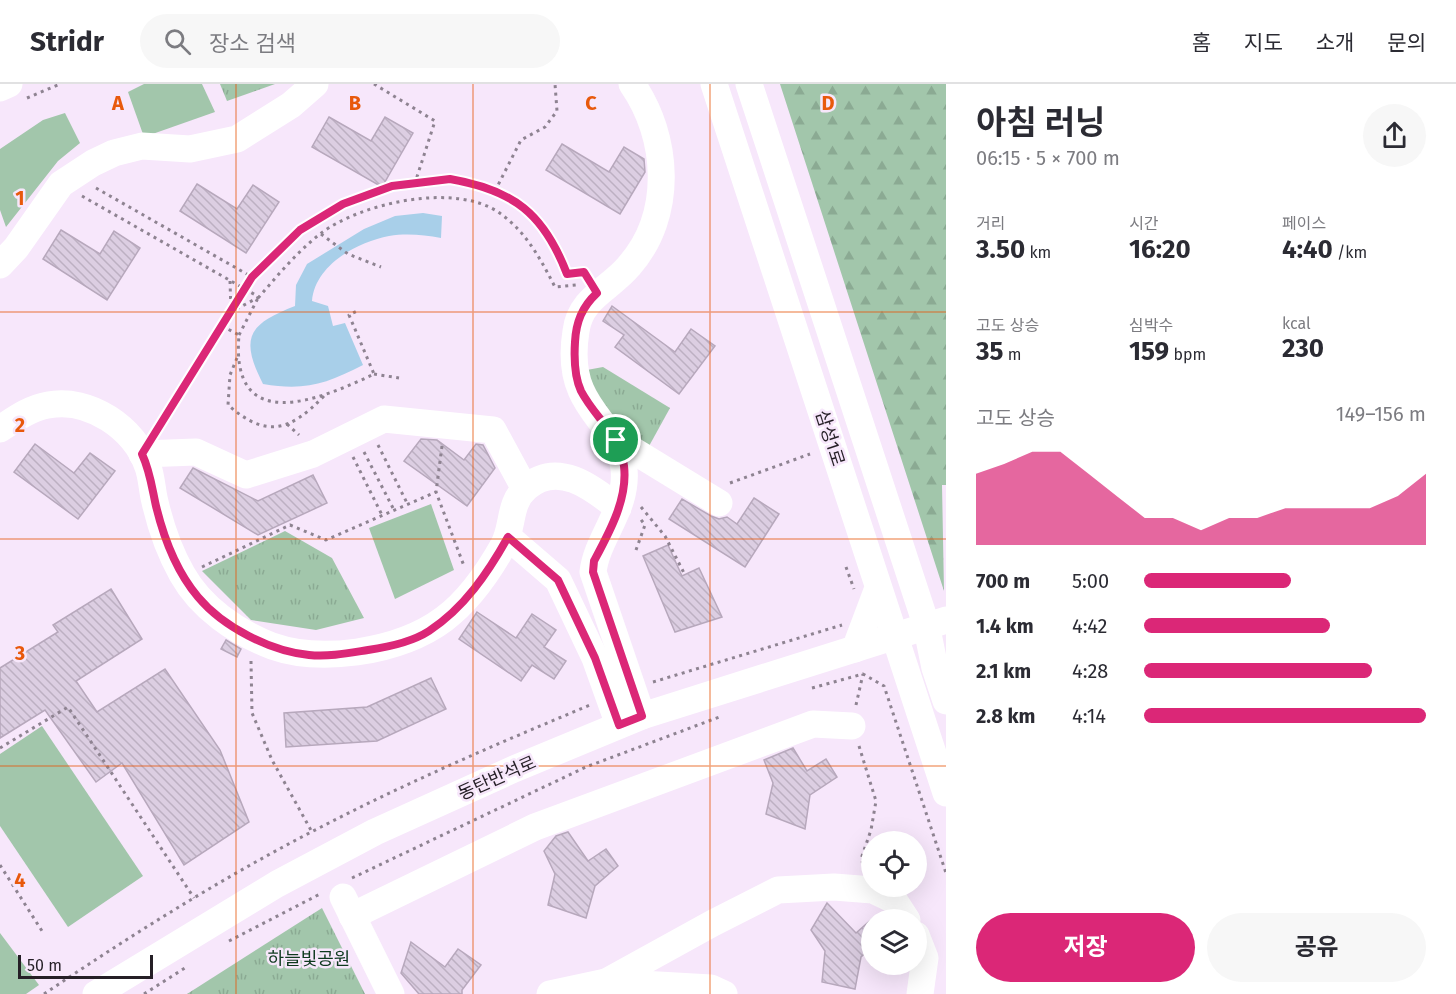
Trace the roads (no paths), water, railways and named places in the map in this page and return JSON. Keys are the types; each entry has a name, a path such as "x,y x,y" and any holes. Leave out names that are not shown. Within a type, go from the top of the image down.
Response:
{"street":[{"path":"0,265 16,248 67,179 114,153 142,146 190,149 237,139 291,105 315,84"},
{"path":"630,721 593,572 594,561 622,501 624,467 616,440 581,391 576,372 576,330 579,317 597,293 635,259 659,207 662,172 657,133 645,102 632,84"},
{"name":"삼성1로","path":"714,84 866,590 894,635 946,793"},
{"name":"삼성1로","path":"749,84 936,622 935,668 946,701"},
{"path":"0,429 31,410 49,405 67,404 87,408 106,417 121,428 142,454 148,468 164,537 182,576 212,612 273,646 309,655 330,655 392,646 427,632 459,607 473,590 508,537 510,517 516,502 525,489 539,480 557,475 622,501"},
{"path":"142,454 196,452 246,474 314,454 384,420 445,424 493,430 525,489"},
{"path":"616,440 711,498"},
{"path":"508,537 558,580 595,658 630,721"},
{"path":"859,662 866,590"},
{"name":"동탄반석로","path":"96,994 250,899 375,832 630,721 859,662 894,635 936,622"},
{"path":"391,994 348,906 535,827 813,724 852,726"},
{"path":"606,982 713,922 778,890 834,887 873,890 894,900 900,909"},
{"path":"920,994 923,975"},
{"path":"550,994 606,982 711,988 724,994"}],"water":[{"path":"423,213 442,216 441,238 396,235 364,244 351,250 329,266 315,288 312,301 328,306 333,326 345,323 363,365 338,377 315,384 291,387 263,384 251,355 250,343 253,334 258,326 267,319 295,306 296,285 307,264 364,229 395,216"}],"park label":[{"name":"하늘빛공원","path":"309,959"}]}
